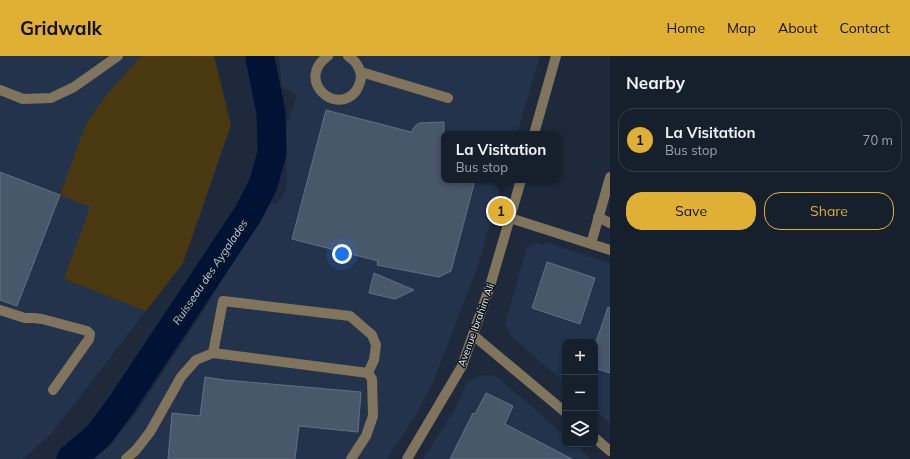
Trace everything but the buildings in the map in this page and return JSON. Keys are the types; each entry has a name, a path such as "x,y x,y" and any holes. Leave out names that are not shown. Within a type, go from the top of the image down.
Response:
{"street":[{"path":"0,90 23,99 51,98 74,87 118,56"},
{"path":"535,131 556,56"},
{"path":"324,57 315,74 316,82 324,95 339,100 347,98 354,93 359,87 361,80 358,64 351,57"},
{"path":"360,72 448,98"},
{"path":"590,244 610,177"},
{"name":"Avenue Ibrahim Ali","path":"406,459 462,366 490,286 520,183"},
{"path":"598,217 610,223"},
{"path":"510,218 610,250"},
{"path":"213,353 223,301 350,316 372,335 376,345 374,360 368,373"},
{"path":"0,310 24,318 42,319 87,331 90,334 90,339 53,390"},
{"path":"473,335 564,411"},
{"path":"126,459 136,450 150,432 181,377 196,360 213,353 368,373 372,379 373,416 366,436 351,459"},
{"path":"598,441 610,451"}],"shaded area":[{"path":"0,56 214,56 231,125 183,263 51,434 23,459 0,459"},
{"path":"141,56 214,56 231,125 183,263 146,311 64,279 90,207 60,195 86,124 104,98"},
{"path":"279,56 540,56 518,131 441,131 441,183 502,183 478,265 434,380 417,413 387,459 94,459 111,444 139,409 202,313 235,258 265,203 277,204 287,188 286,127 297,95 282,87"},
{"path":"545,242 610,263 610,423 598,413 598,339 562,339 562,380 511,336 505,323 527,247 537,243 543,246"},
{"path":"480,376 494,376 500,379 562,433 562,447 577,447 591,459 423,459 455,409 467,382"}],"waterway":[{"name":"Ruisseau des Aygalades","path":"71,459 99,435 122,404 248,214 263,185 272,153 271,112 260,56"}],"place":[{"name":"La Visitation","path":"501,211"}]}
